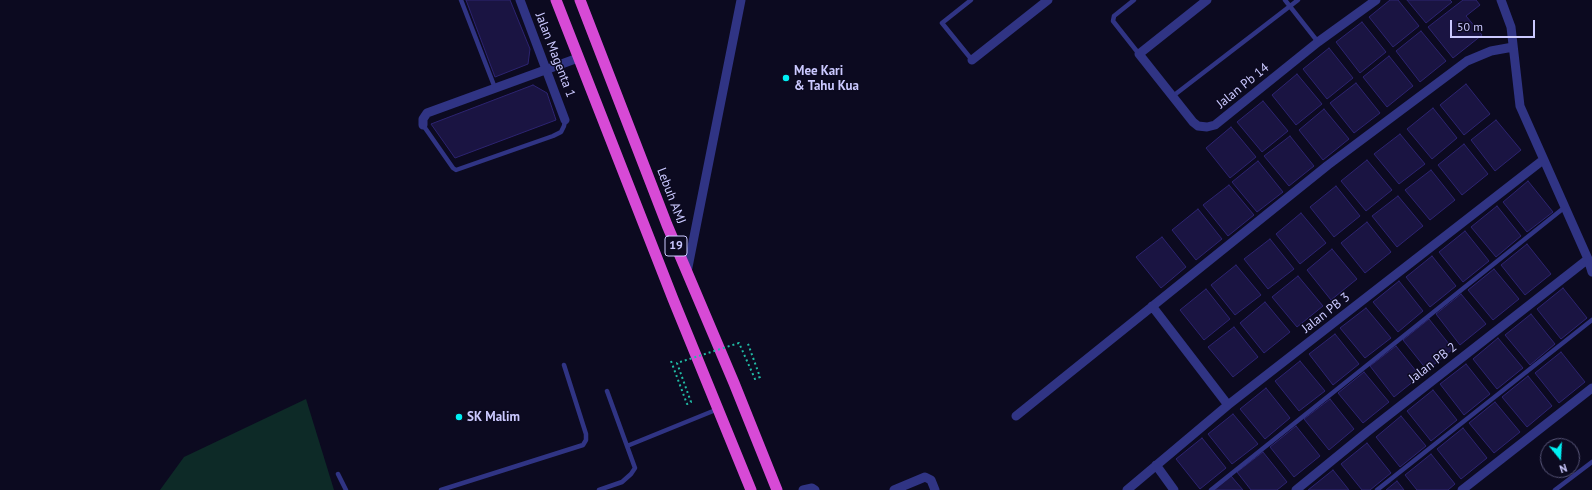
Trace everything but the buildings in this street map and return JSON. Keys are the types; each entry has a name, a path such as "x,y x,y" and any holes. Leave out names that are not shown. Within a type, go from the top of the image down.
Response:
{"highway":[{"name":"19","path":"556,0 751,490"},
{"name":"Lebuh AMJ","path":"580,0 667,225 777,490"}],"street":[{"name":"Jalan Magenta 1","path":"520,0 565,120"},
{"path":"687,272 741,0"},
{"path":"972,60 1048,0"},
{"path":"1139,54 1207,0"},
{"name":"Jalan Pb 14","path":"1139,54 1198,126 1207,127 1216,125 1318,42 1376,0"},
{"path":"1501,0 1511,27 1520,106 1588,259 1592,272"},
{"path":"1016,416 1328,165 1467,61 1491,50 1513,47"},
{"path":"423,124 423,119 426,113 578,58"},
{"name":"Jalan PB 3","path":"1127,490 1228,405 1543,160"},
{"name":"Jalan PB 2","path":"1296,490 1367,432 1588,259"},
{"path":"1152,306 1228,405"},
{"path":"1462,490 1592,388"},
{"path":"1156,465 1174,490"},
{"path":"894,490 925,477 931,480 935,490"},
{"path":"804,490 812,488 815,490"}],"lane":[{"path":"461,0 495,88"},
{"path":"971,0 942,23 972,60"},
{"path":"1134,0 1114,16 1113,21 1139,54"},
{"path":"1285,0 1318,42"},
{"path":"1173,96 1298,0"},
{"path":"423,124 456,170 553,136 561,132 565,120"},
{"path":"1211,490 1565,207"},
{"path":"1377,490 1592,320"},
{"path":"441,490 583,445 586,440 586,434 564,365"},
{"path":"599,490 622,482 635,468 607,391"},
{"path":"627,446 718,410"},
{"path":"1555,490 1592,462"},
{"path":"338,474 346,490"}],"path":[{"path":"671,361 687,404 691,402 677,364 739,343 755,379 760,377 747,341"}],"green space":[{"path":"306,399 334,490 160,490 184,457"}],"place":[{"name":"Mee Kari & Tahu Kua","path":"786,78"},
{"name":"SK Malim","path":"459,417"}]}
